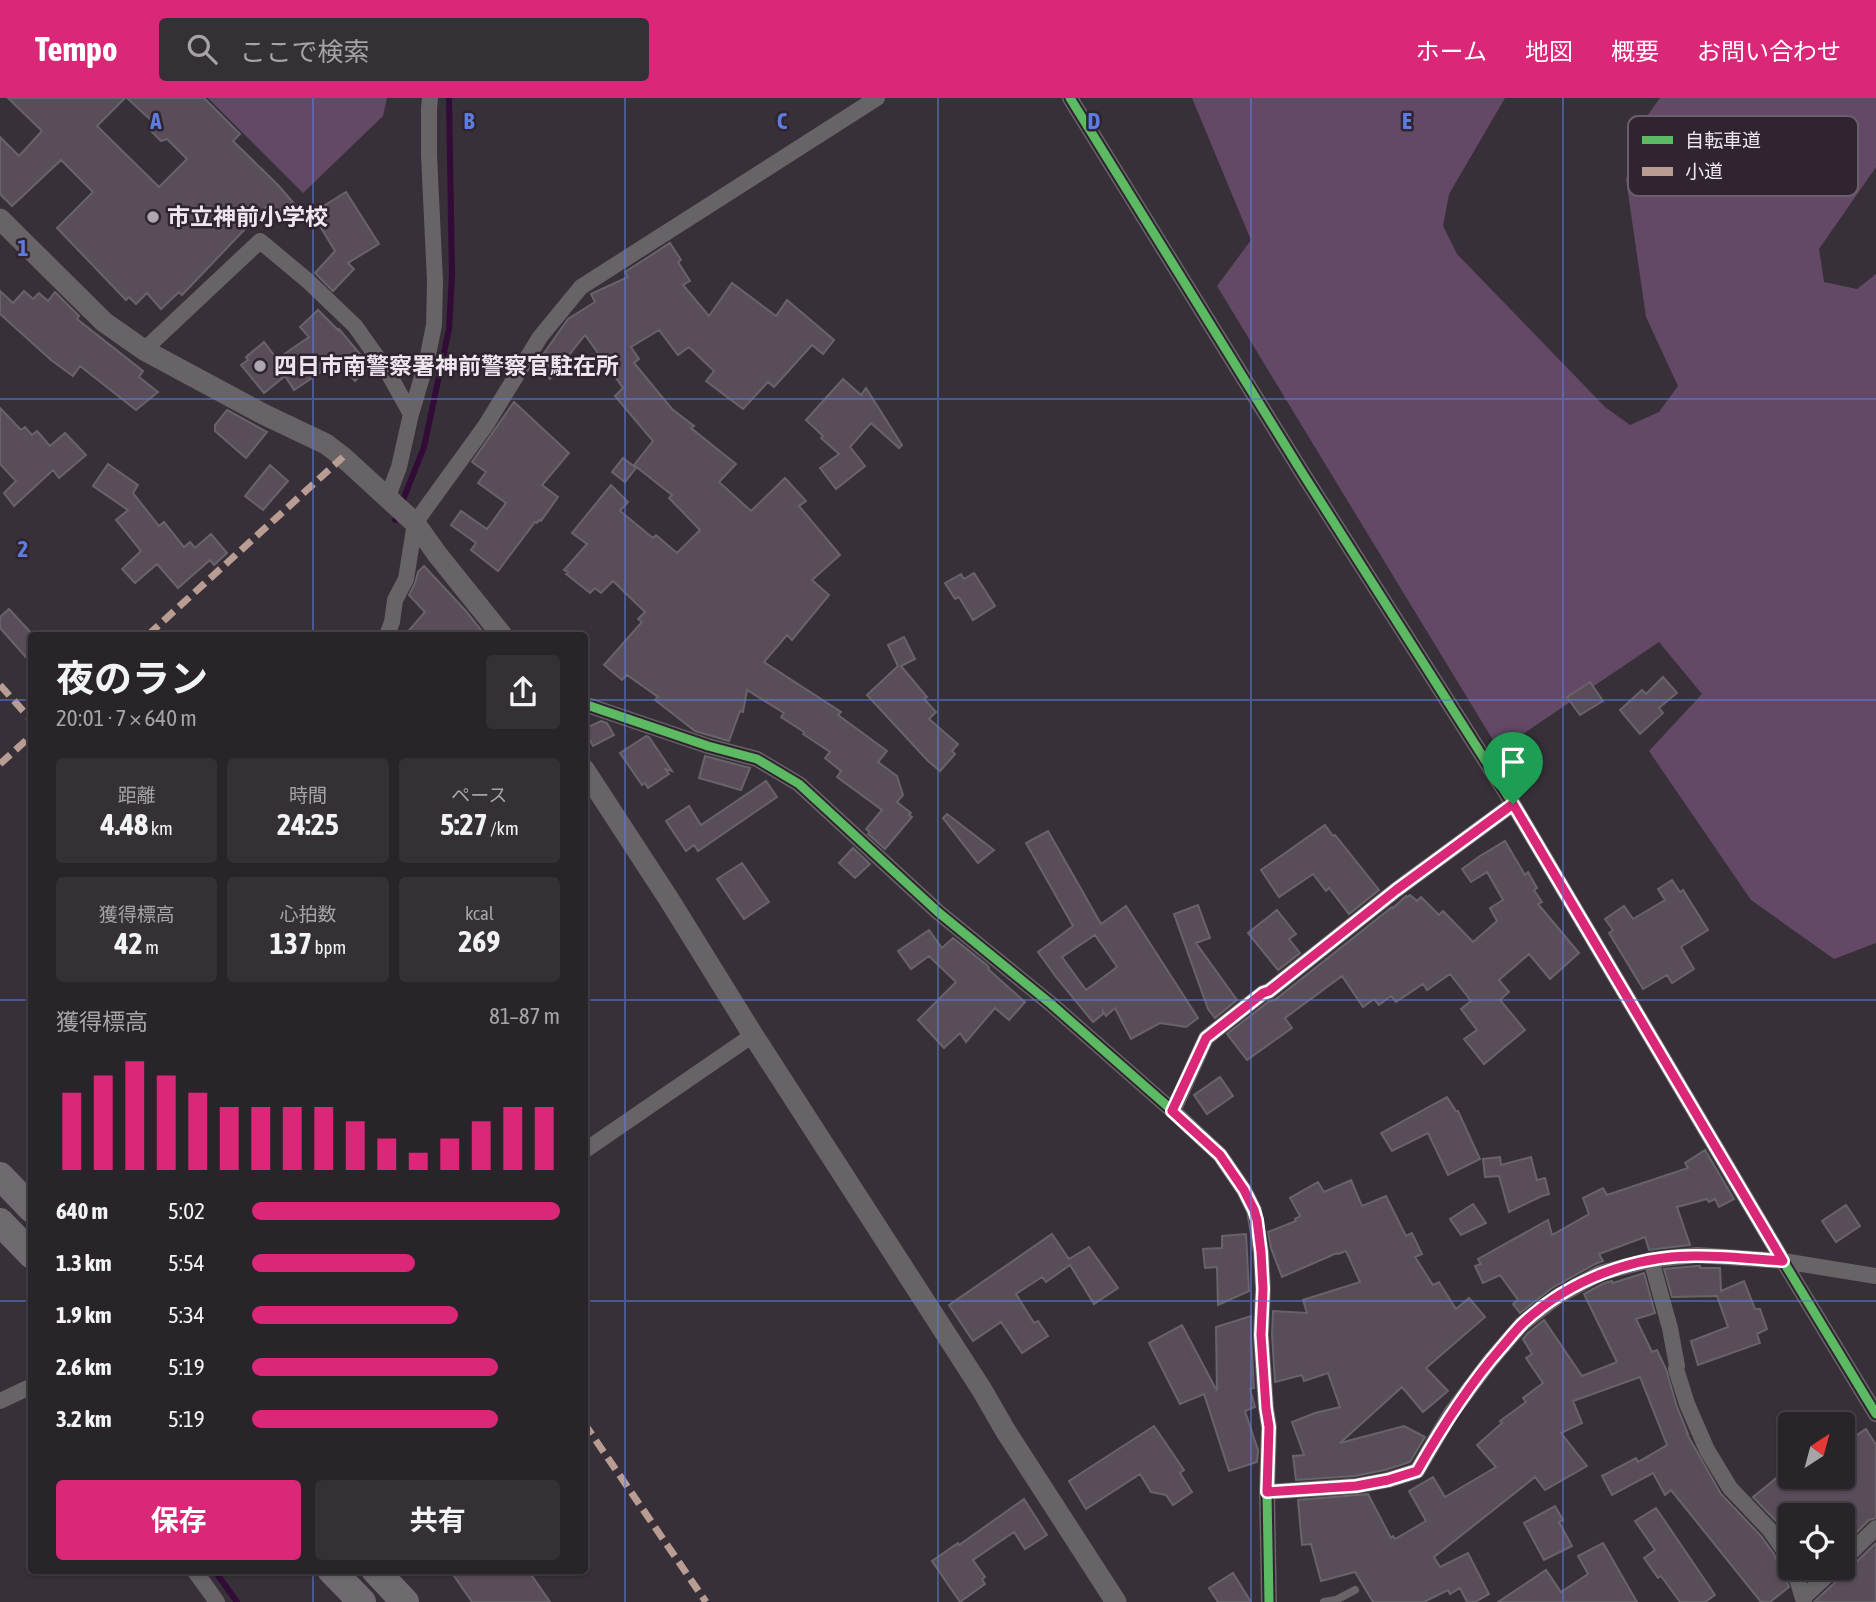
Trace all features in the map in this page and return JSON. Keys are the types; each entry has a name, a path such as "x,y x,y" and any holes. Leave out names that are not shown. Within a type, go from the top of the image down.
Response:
{"highway":[{"path":"0,1176 28,1205"},
{"path":"0,1222 28,1251"},
{"path":"335,1574 362,1602"},
{"path":"378,1574 405,1602"}],"street":[{"path":"388,632 395,600 406,579 399,467 434,326 430,98"},
{"path":"400,510 486,425 540,337 581,286 877,98"},
{"path":"1070,98 1303,474 1513,804 1876,1414"},
{"path":"0,219 104,321 144,350 251,408 326,444 343,457 400,510 500,632"},
{"path":"144,350 260,242 308,281 355,326 387,372 411,414"},
{"path":"588,705 708,746 757,759 799,784 938,912 1051,1004 1220,1155 1254,1210 1261,1252 1262,1348 1269,1427 1269,1602"},
{"path":"588,775 1116,1602"},
{"path":"1172,1111 1206,1038 1396,890 1513,804"},
{"path":"588,1148 753,1035"},
{"path":"1267,1492 1356,1486 1417,1471 1451,1413 1522,1324 1557,1297 1600,1273 1651,1260 1697,1255 1783,1261 1876,1276"},
{"path":"1651,1260 1670,1328 1676,1369 1696,1427 1730,1488 1778,1542"},
{"path":"0,1401 28,1388"},
{"path":"1855,1548 1876,1528"},
{"path":"197,1574 217,1602"},
{"path":"1795,1580 1801,1600 1822,1580"}],"lane":[{"path":"1324,1602 1336,1601 1355,1590"},
{"path":"1269,1602 1279,1602"}],"shaded area":[{"path":"208,98 387,98 383,116 303,193"},
{"path":"1192,98 1505,98 1449,194 1443,226 1457,254 1605,407 1630,425 1659,412 1678,386 1646,317 1628,196 1856,196 1819,249 1824,282 1857,289 1876,274 1876,943 1834,959 1751,900 1649,751 1702,694 1659,642 1499,750 1217,286 1251,240"},
{"path":"1660,98 1876,98 1876,167 1858,193 1858,116 1647,116"}],"building":[{"path":"8,98 125,98 97,126 159,187 187,159 167,139 161,141 149,129 154,123 127,98 204,98 240,134 233,141 297,207 279,219 268,205 182,295 179,292 161,309 147,293 136,304 129,297 126,300 57,228 93,192 61,160 12,206 0,194 0,137 19,156 42,131"},
{"path":"346,192 379,244 348,263 354,269 333,291 315,273 335,251 312,213"},
{"path":"670,243 690,281 683,285 709,316 732,283 776,316 787,300 834,340 823,354 812,345 774,387 768,382 743,409 706,381 714,371 689,347 678,355 659,330 631,347 639,359 634,363 672,409 736,464 719,482 751,511 785,478 806,501 799,506 840,555 812,580 829,595 792,640 787,635 764,662 841,712 838,715 887,751 878,762 897,776 903,795 897,802 911,813 909,815 912,817 885,849 866,829 882,810 837,777 841,771 825,758 830,752 781,717 784,713 747,690 743,712 740,711 729,741 695,731 655,700 658,697 627,675 622,680 604,665 642,622 638,619 645,612 613,581 601,593 595,588 590,593 564,570 587,544 572,533 611,485 628,502 620,511 653,538 656,535 677,553 700,530 669,498 672,495 634,465 653,441 615,396 623,388 585,335 550,379 535,366 568,319 595,302 591,294 628,277 625,272"},
{"path":"0,291 13,303 24,291 33,299 39,293 48,301 55,292 79,316 77,319 143,371 139,377 158,392 136,410 80,366 73,376 0,314"},
{"path":"318,310 339,329 370,366 355,381 340,365 337,368 333,364 294,390 285,376 264,393 241,365 248,360 246,357 264,342 277,359 309,337 300,327"},
{"path":"843,379 861,395 866,388 902,445 899,448 871,423 850,447 865,466 836,489 820,468 839,454 806,420"},
{"path":"514,402 569,453 542,485 558,497 541,521 535,522 498,571 471,550 476,543 451,525 461,511 487,529 506,503 478,483 486,472 472,462"},
{"path":"0,408 21,430 25,427 32,435 37,431 50,446 65,433 86,455 59,478 53,470 14,506 4,493 16,481 0,464"},
{"path":"227,410 267,432 246,458 215,431 215,425"},
{"path":"623,458 636,468 625,482 612,472"},
{"path":"108,464 138,485 133,493 159,526 164,522 184,547 190,542 195,548 211,534 227,553 214,565 210,560 178,588 157,564 135,583 122,569 141,551 116,520 128,510 93,486"},
{"path":"270,465 288,481 263,510 245,496"},
{"path":"424,566 483,632 408,632 425,612 409,595 418,572"},
{"path":"974,573 995,606 973,620 959,597 955,599 945,583 961,574 964,579"},
{"path":"9,609 30,632 28,632 28,660 0,628 0,617"},
{"path":"904,637 915,659 901,666 936,712 929,719 958,744 952,751 955,754 940,771 867,695 898,666 888,645"},
{"path":"1663,677 1677,693 1659,708 1663,713 1640,734 1620,710 1642,690 1646,694"},
{"path":"1590,682 1603,701 1580,715 1567,697"},
{"path":"601,721 607,723 614,735 593,746 588,737 588,727"},
{"path":"646,736 672,771 665,769 669,774 648,788 645,783 642,785 620,753"},
{"path":"705,756 750,768 741,790 699,778"},
{"path":"766,781 777,797 698,851 694,845 686,851 666,821 689,806 701,825"},
{"path":"947,814 994,850 978,863 943,818"},
{"path":"1325,825 1379,890 1349,914 1329,888 1326,891 1313,874 1279,897 1261,870"},
{"path":"1048,831 1101,924 1126,906 1198,1018 1186,1027 1160,1023 1131,1039 1115,1008 1106,1016 1103,1011 1093,1022 1038,952 1073,926 1026,843","holes":["1095,935 1117,967 1086,990 1062,957"]},
{"path":"1505,841 1525,875 1528,872 1537,888 1534,890 1542,902 1538,904 1579,953 1550,979 1529,954 1499,980 1509,992 1500,1000 1525,1030 1484,1064 1464,1039 1477,1030 1461,1009 1471,1001 1450,974 1427,990 1423,984 1396,1002 1391,996 1379,1005 1374,999 1363,1007 1342,976 1285,1018 1292,1028 1247,1060 1227,1034 1268,1002 1276,999 1406,896 1410,895 1417,901 1421,897 1439,915 1443,911 1473,942 1497,921 1490,908 1503,900 1487,872 1471,882 1462,869"},
{"path":"853,848 870,864 855,878 839,863"},
{"path":"742,863 769,902 744,919 717,879"},
{"path":"1672,880 1680,892 1683,890 1708,930 1681,947 1694,969 1672,983 1667,975 1643,989 1609,933 1613,930 1605,919 1624,906 1633,919 1665,900 1658,889"},
{"path":"1198,905 1210,938 1196,943 1237,1000 1215,1018 1208,1009 1174,914"},
{"path":"1277,910 1296,934 1289,939 1300,953 1278,970 1248,933"},
{"path":"929,930 942,948 953,938 988,966 988,969 1025,1002 1009,1020 995,1008 966,1042 960,1033 944,1048 918,1020 956,982 929,956 911,969 898,951"},
{"path":"1220,1077 1233,1096 1207,1114 1194,1095"},
{"path":"1447,1097 1458,1111 1480,1159 1448,1175 1428,1133 1392,1151 1381,1133"},
{"path":"1705,1150 1734,1199 1719,1207 1715,1199 1709,1202 1707,1199 1677,1207 1690,1245 1649,1250 1645,1237 1599,1254 1603,1261 1552,1288 1520,1313 1513,1304 1518,1300 1500,1275 1483,1283 1475,1266 1481,1264 1478,1259 1548,1220 1552,1235 1589,1214 1583,1198 1603,1188 1607,1195 1688,1168 1685,1163"},
{"path":"1500,1157 1501,1165 1531,1157 1537,1180 1545,1178 1549,1194 1509,1212 1499,1176 1485,1177 1483,1159"},
{"path":"1351,1180 1362,1206 1386,1196 1406,1236 1412,1233 1422,1254 1415,1257 1433,1285 1439,1282 1456,1309 1469,1298 1485,1317 1426,1368 1448,1391 1423,1412 1402,1387 1340,1443 1404,1426 1425,1437 1410,1462 1355,1476 1296,1480 1293,1456 1304,1455 1292,1422 1340,1407 1328,1373 1304,1381 1302,1375 1275,1382 1273,1311 1307,1313 1303,1300 1360,1282 1346,1251 1282,1277 1268,1232 1296,1221 1300,1216 1290,1198 1318,1182 1324,1192"},
{"path":"1473,1204 1486,1223 1461,1235 1450,1219"},
{"path":"1846,1205 1860,1226 1836,1242 1822,1221"},
{"path":"1052,1234 1069,1259 1089,1247 1118,1288 1094,1304 1070,1265 1046,1282 1042,1277 1016,1294 1034,1323 1038,1321 1048,1336 1022,1353 1001,1322 973,1341 949,1305"},
{"path":"1246,1234 1249,1291 1218,1305 1217,1267 1205,1268 1203,1249 1222,1248 1222,1236"},
{"path":"1700,1266 1720,1268 1721,1291 1744,1281 1755,1309 1760,1309 1767,1329 1757,1334 1760,1343 1698,1365 1691,1341 1728,1327 1717,1296 1672,1297 1664,1269"},
{"path":"1644,1273 1655,1313 1636,1319 1652,1352 1657,1350 1666,1369 1687,1434 1721,1494 1761,1536 1774,1554 1778,1563 1778,1580 1786,1580 1789,1587 1770,1602 1761,1602 1671,1490 1665,1495 1653,1473 1612,1495 1602,1476 1636,1458 1638,1462 1667,1445 1640,1377 1573,1401 1582,1423 1561,1433 1587,1466 1545,1490 1535,1477 1434,1557 1440,1567 1468,1553 1489,1594 1475,1602 1467,1602 1460,1588 1450,1594 1448,1590 1424,1602 1373,1602 1355,1572 1321,1581 1311,1544 1302,1545 1298,1500 1368,1494 1391,1538 1393,1536 1395,1539 1426,1521 1409,1491 1433,1477 1445,1497 1496,1467 1477,1445 1502,1423 1500,1421 1526,1402 1523,1398 1543,1383 1526,1358 1532,1354 1523,1339 1528,1333 1544,1320 1582,1376 1617,1362 1584,1294 1604,1283 1613,1283"},
{"path":"1251,1316 1254,1388 1250,1389 1255,1407 1245,1411 1258,1450 1257,1462 1229,1471 1204,1394 1180,1404 1149,1343 1182,1325 1217,1391 1216,1327"},
{"path":"1154,1426 1184,1470 1180,1473 1192,1492 1173,1505 1166,1495 1151,1492 1140,1474 1086,1509 1069,1481"},
{"path":"1866,1429 1876,1445 1876,1518 1869,1520 1855,1534 1855,1503 1778,1503 1778,1523 1753,1497 1778,1477 1778,1489 1855,1489 1855,1436"},
{"path":"1024,1499 1047,1535 1025,1549 1014,1532 973,1560 985,1577 982,1579 985,1584 960,1602 932,1561"},
{"path":"1555,1506 1563,1520 1559,1522 1572,1546 1544,1560 1524,1523"},
{"path":"1656,1508 1715,1595 1705,1602 1680,1602 1644,1558 1655,1550 1635,1521"},
{"path":"1603,1543 1637,1602 1498,1602 1546,1570 1561,1592 1588,1574 1578,1556"},
{"path":"1876,1543 1876,1602 1814,1602 1838,1580 1855,1580 1855,1563"},
{"path":"1233,1573 1251,1602 1218,1602 1209,1588"},
{"path":"453,1574 531,1574 550,1602 472,1602"}],"waterway":[{"path":"395,520 424,447 449,329 452,275 449,98"},
{"path":"217,1574 237,1602"}],"marked path":[{"path":"151,632 343,457"},
{"path":"0,685 28,716"},
{"path":"0,764 28,739"},
{"path":"588,1429 706,1602"}],"cycle path":[{"path":"1070,98 1303,474 1513,804 1876,1414"},
{"path":"588,705 708,746 757,759 799,784 938,912 1051,1004 1220,1155 1254,1210 1261,1252 1261,1335 1269,1427 1269,1602"}],"place":[{"name":"市立神前小学校","path":"153,217"},
{"name":"四日市南警察署神前警察官駐在所","path":"260,366"}],"route":[{"path":"1513,804 1783,1261 1697,1255 1651,1260 1600,1273 1557,1297 1522,1324 1451,1413 1417,1471 1356,1486 1267,1492 1269,1427 1261,1335 1263,1289 1257,1220 1244,1190 1220,1155 1172,1111 1206,1038 1396,890 1513,804"}]}
